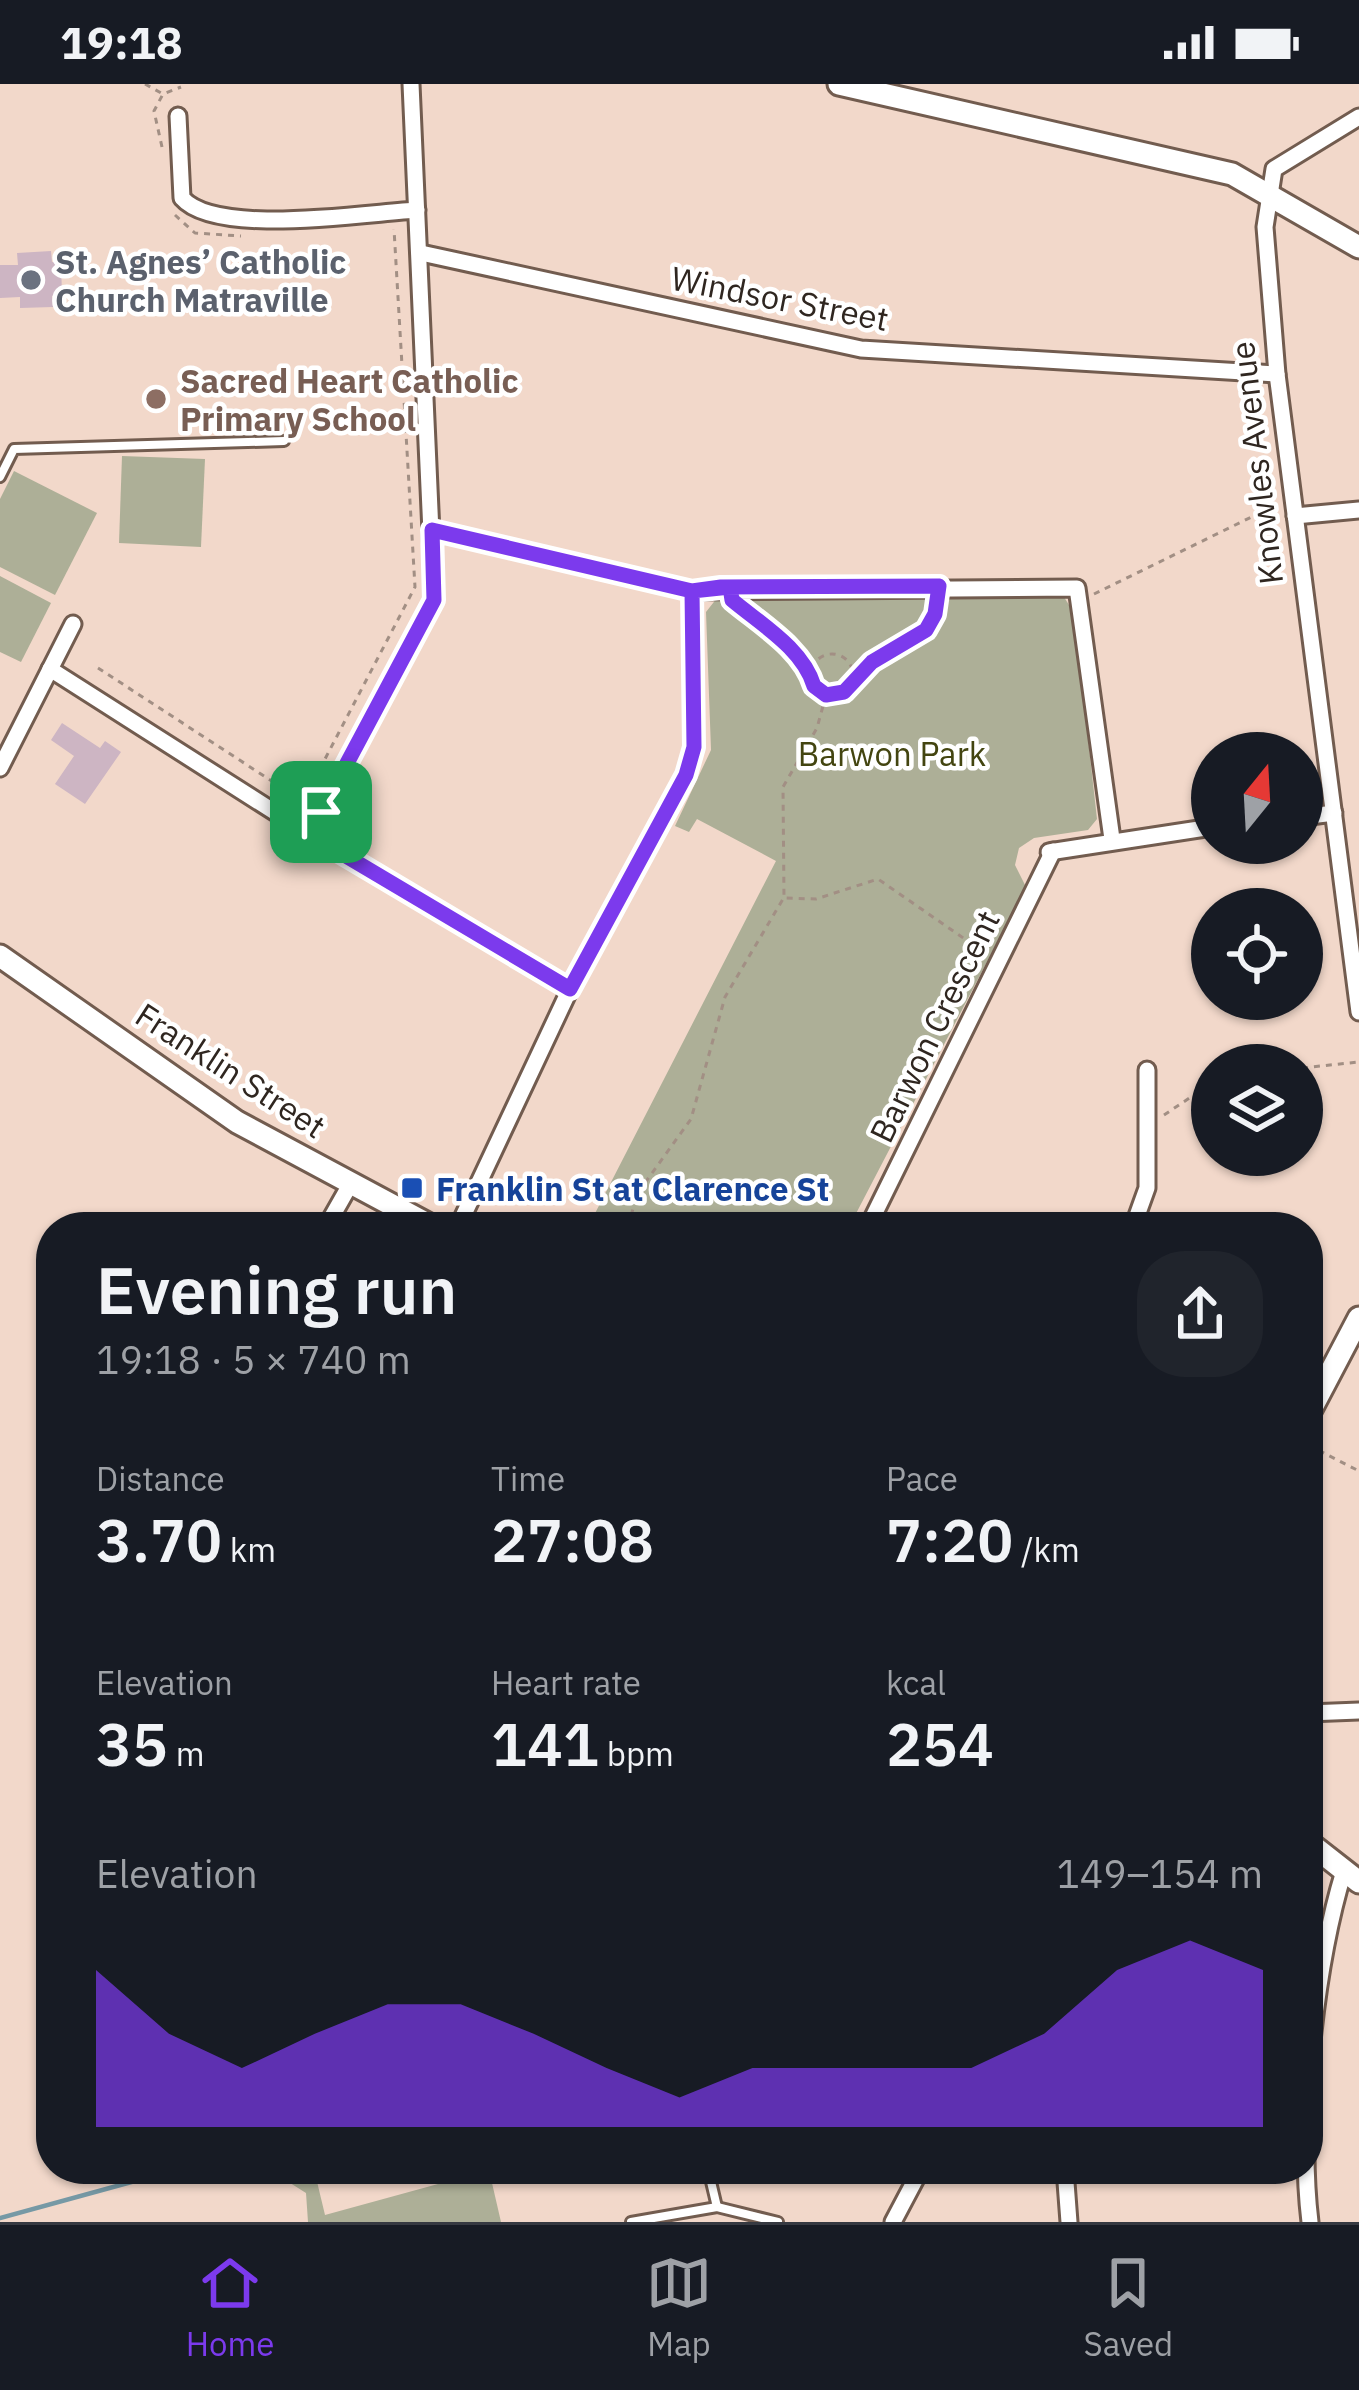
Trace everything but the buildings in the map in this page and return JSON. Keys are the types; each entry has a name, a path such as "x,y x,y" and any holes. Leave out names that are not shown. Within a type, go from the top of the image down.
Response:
{"street":[{"path":"309,834 434,600 411,84"},
{"path":"839,84 1232,174 1359,247"},
{"path":"178,116 182,198 202,213 260,218 417,210"},
{"path":"1268,192 1274,169 1359,117"},
{"name":"Knowles Avenue","path":"1268,192 1265,227 1276,374 1359,1012"},
{"name":"Windsor Street","path":"421,253 861,349 1276,374"},
{"path":"1295,516 1359,510"},
{"path":"432,530 692,591 730,587 1077,588 1112,839"},
{"path":"465,1212 570,989 686,775 694,747 692,591"},
{"path":"0,767 73,624"},
{"path":"50,669 309,834 570,989"},
{"path":"1323,814 1334,813"},
{"name":"Barwon Crescent","path":"875,1212 997,962 1008,950 1046,854 1112,839 1191,830"},
{"name":"Franklin Street","path":"0,956 237,1122 405,1212"},
{"path":"1139,1212 1147,1189 1148,1070"},
{"path":"335,1212 351,1183"},
{"path":"1323,1386 1359,1318"},
{"path":"1323,1713 1359,1712"},
{"path":"1323,1854 1352,1877 1323,1970"},
{"path":"893,2222 913,2184"},
{"path":"1066,2184 1069,2222"},
{"path":"1310,2184 1310,2222"}],"lane":[{"path":"0,477 14,449 284,441"},
{"path":"712,2184 717,2207"},
{"path":"631,2222 717,2207 778,2222"},
{"path":"700,2210 703,2222"}],"path":[{"path":"145,84 163,94"},
{"path":"166,158 155,130 154,111 163,94 181,87"},
{"path":"172,212 182,225 211,237 257,235"},
{"path":"303,801 415,586 398,229 374,230"},
{"path":"1079,602 1292,497"},
{"path":"730,587 732,600 811,670 814,686 826,695 842,694 872,662 928,628 939,586"},
{"path":"811,670 821,657 837,655 850,666 851,682"},
{"path":"98,668 362,838"},
{"path":"632,1212 637,1195 692,1119 725,997 784,898 783,787 817,728 826,695"},
{"path":"784,898 816,899 878,878 997,962"},
{"path":"1323,1066 1359,1062"},
{"path":"1148,1126 1191,1097"},
{"path":"1323,1453 1359,1471"}],"green space":[{"path":"122,456 205,459 201,547 119,543"},
{"path":"14,471 97,513 55,595 0,567 0,499"},
{"path":"0,576 51,603 21,662 0,652"},
{"name":"Barwon Park","path":"1049,593 1064,597 1074,613 1097,819 1088,830 1034,838 1019,848 1015,865 1026,887 857,1212 596,1212 776,861 697,819 689,832 675,826 711,750 706,612 717,598"},
{"path":"292,2184 318,2184 325,2215 438,2184 492,2184 501,2222 308,2222 306,2193"}],"waterway":[{"path":"0,2218 124,2184"}],"place":[{"name":"St. Agnes’ Catholic Church Matraville","path":"31,280"},
{"name":"Sacred Heart Catholic Primary School","path":"156,399"},
{"name":"Franklin St at Clarence St","path":"412,1188"}],"route":[{"path":"321,812 309,834 570,989 686,775 694,747 692,591 721,587 939,586 935,614 926,630 872,662 844,692 826,695 814,686 811,670 798,656 732,600 730,587 692,591 432,530 434,600 321,812"}]}
